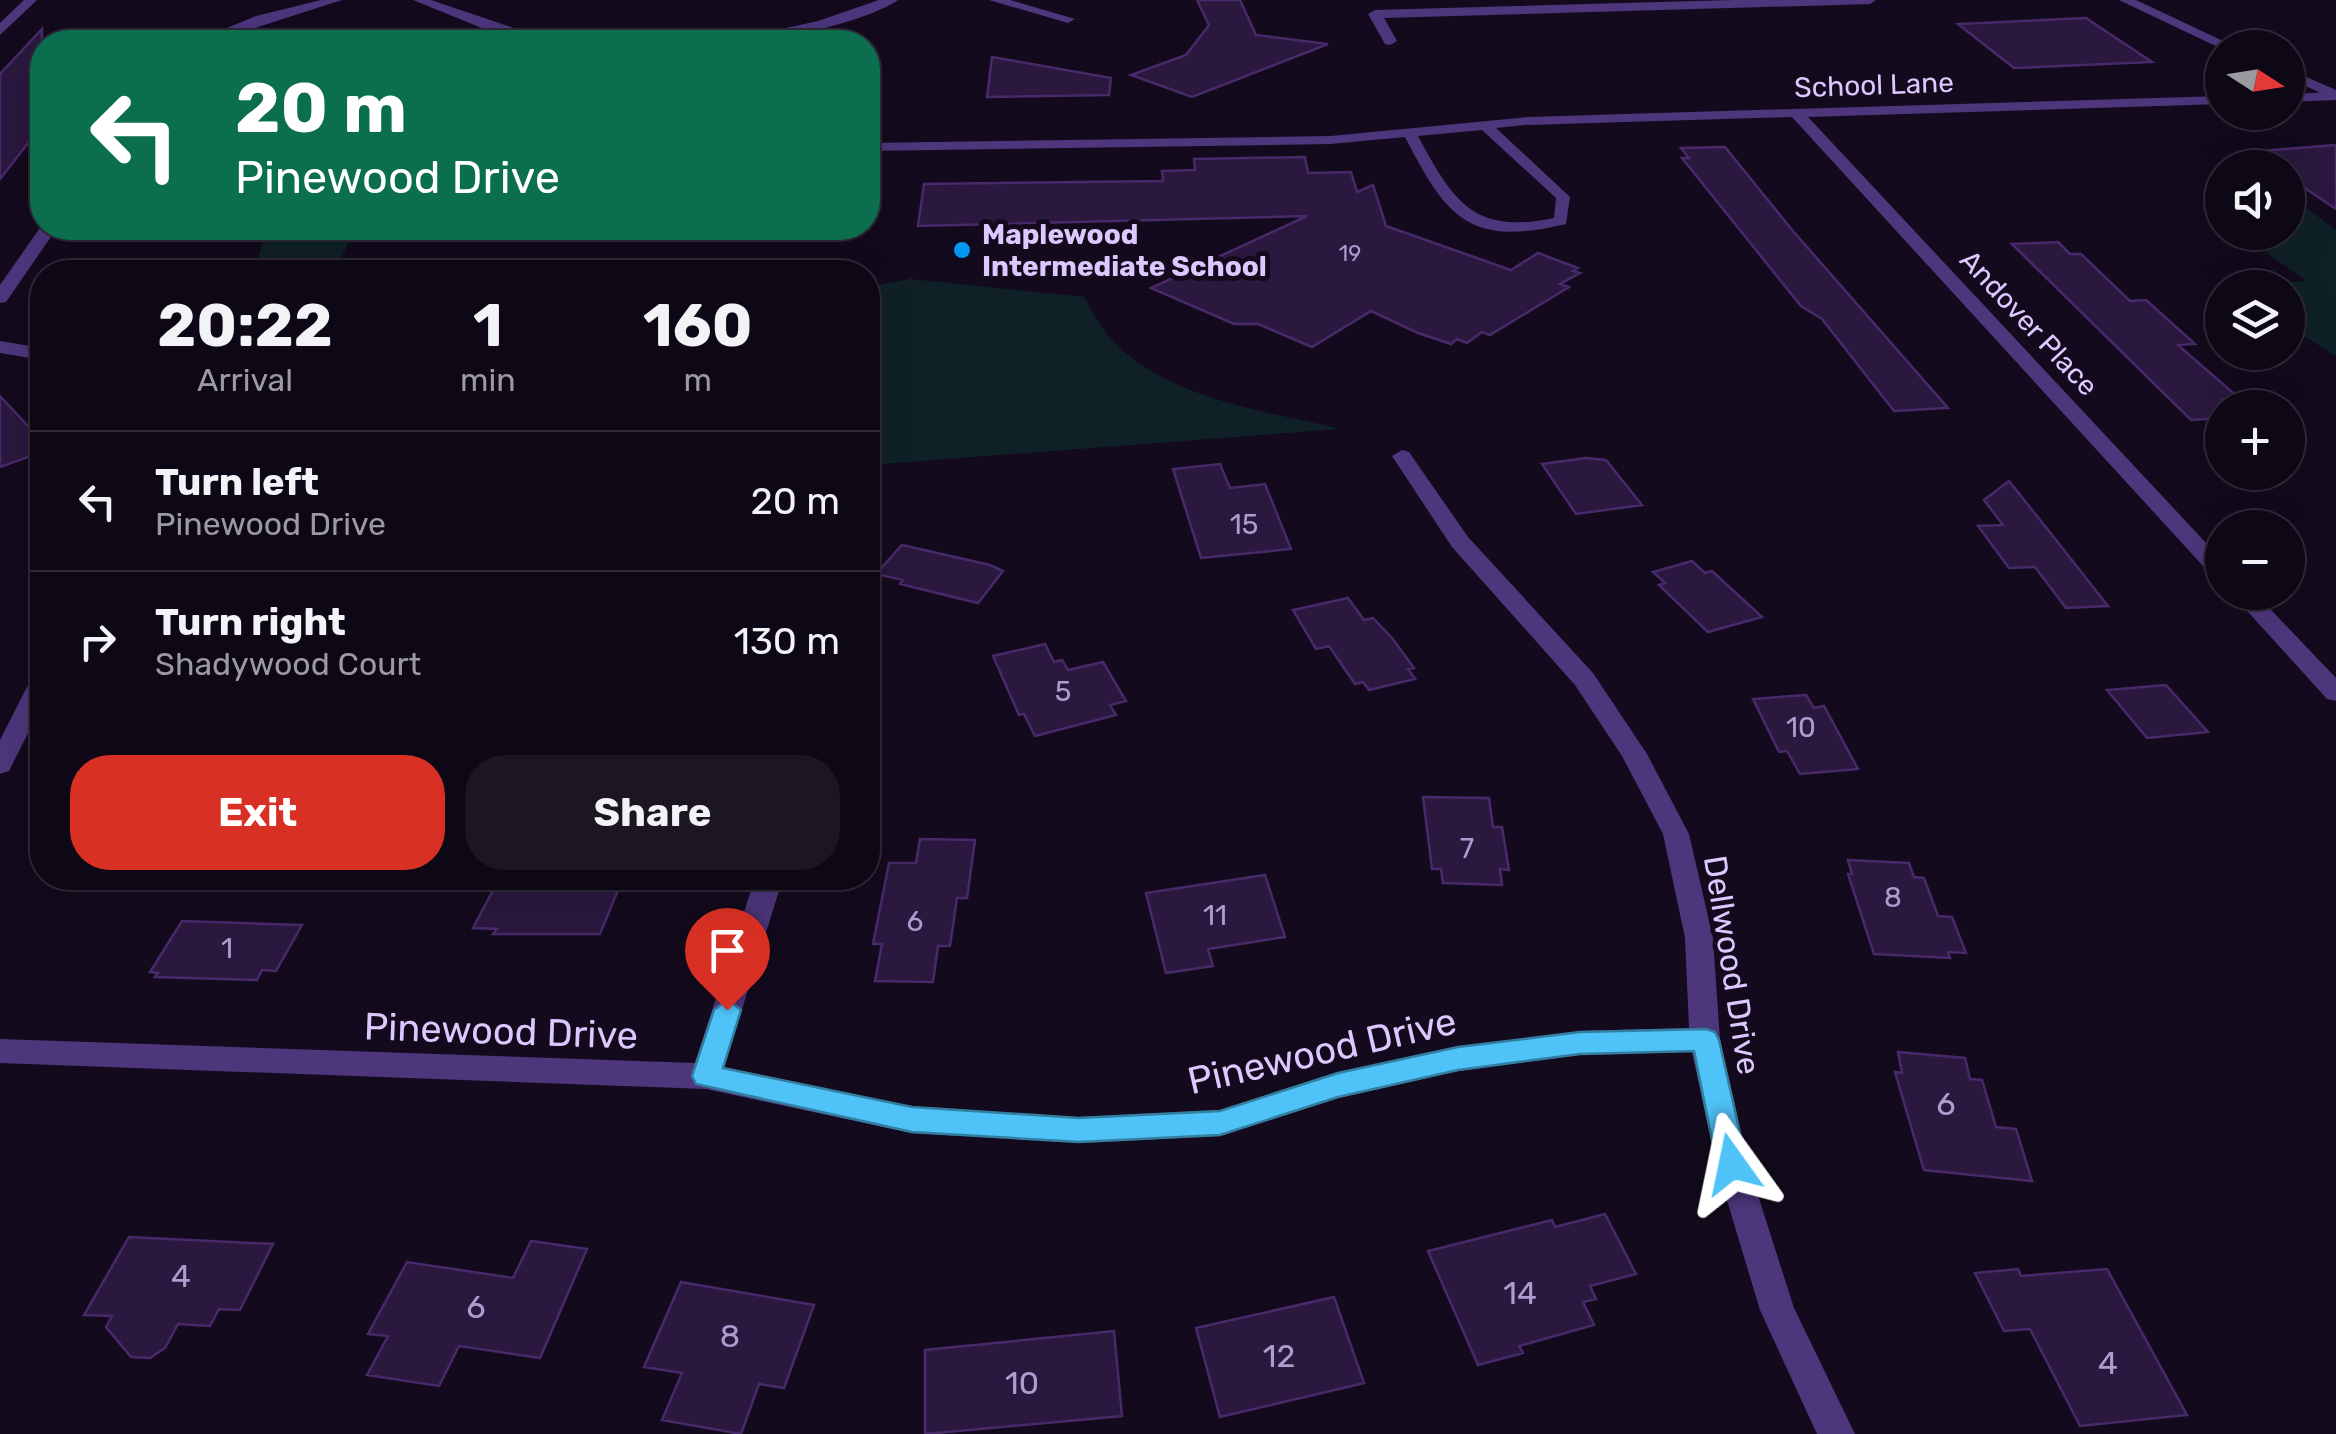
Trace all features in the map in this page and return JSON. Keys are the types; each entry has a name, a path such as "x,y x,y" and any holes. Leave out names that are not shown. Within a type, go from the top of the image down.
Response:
{"street":[{"path":"0,31 31,0"},
{"path":"233,30 336,0"},
{"path":"419,0 498,30"},
{"path":"790,30 892,0"},
{"path":"996,0 1068,19"},
{"path":"1390,41 1375,14 1870,0"},
{"path":"2126,0 2205,36"},
{"path":"2305,81 2336,96"},
{"path":"2305,97 2336,96"},
{"name":"School Lane","path":"1528,121 2205,100"},
{"name":"Andover Place","path":"1795,112 2205,554"},
{"path":"0,298 41,240"},
{"path":"0,347 30,352"},
{"name":"Dellwood Drive","path":"1402,456 1460,542 1584,679 1634,754 1676,834 1699,938 1706,1040 1732,1164 1776,1310 1836,1434"},
{"path":"2258,610 2336,693"},
{"path":"0,765 30,704"},
{"path":"706,1076 765,890"},
{"name":"Pinewood Drive","path":"0,1051 706,1076 912,1120 1079,1130 1220,1123 1338,1085 1458,1059 1580,1043 1706,1040"}],"lane":[{"path":"880,147 1331,140 1528,121"},
{"path":"1409,132 1442,197 1473,222 1523,232 1561,221 1563,198 1485,125"}],"shaded area":[{"path":"2305,207 2336,230 2336,356 2305,337 2305,270 2291,270 2263,250 2305,250"},
{"path":"263,240 350,240 340,260 258,260"},
{"path":"910,279 1085,297 1103,330 1159,376 1230,403 1340,429 880,464 880,285"}],"building":[{"path":"1197,0 1240,0 1256,35 1328,44 1192,97 1131,75 1186,55 1209,25"},
{"path":"2086,18 2152,62 2014,68 1958,24"},
{"path":"30,42 30,140 0,179 0,74"},
{"path":"992,57 1111,78 1109,95 987,97"},
{"path":"2336,145 2336,209 2305,188 2305,150 2273,150"},
{"path":"1725,147 1948,408 1894,411 1822,319 1801,306 1682,158 1689,158 1681,148"},
{"name":"Maplewood Intermediate School","path":"1305,157 1308,173 1351,172 1357,192 1373,185 1386,226 1511,270 1538,253 1578,268 1573,271 1580,273 1560,284 1569,287 1490,335 1482,332 1467,343 1457,339 1451,344 1418,333 1371,311 1312,347 1258,324 1234,324 1151,288 1307,216 918,226 924,184 1163,181 1162,171 1195,170 1194,159"},
{"path":"2058,242 2070,254 2081,254 2130,301 2146,300 2195,344 2178,345 2230,390 2205,390 2205,419 2191,420 2012,244"},
{"path":"0,396 30,428 30,456 0,467"},
{"path":"1586,458 1606,460 1642,505 1576,514 1542,464"},
{"path":"1220,464 1230,488 1265,484 1291,549 1201,558 1173,469"},
{"path":"2009,481 2108,606 2066,608 2035,567 2009,568 1978,526 2003,525 1984,500"},
{"path":"902,545 1003,571 978,603 900,584 903,580 880,575 880,570"},
{"path":"1692,561 1705,573 1712,571 1762,617 1708,632 1659,585 1665,583 1653,572"},
{"path":"1348,598 1364,620 1373,618 1392,638 1414,668 1408,669 1415,679 1369,690 1363,682 1355,684 1329,646 1316,649 1293,610"},
{"path":"1045,644 1054,662 1062,660 1068,670 1103,662 1126,701 1110,705 1116,715 1035,736 1024,714 1019,715 993,656"},
{"path":"2166,685 2208,732 2147,738 2107,690"},
{"path":"1806,695 1814,708 1824,706 1858,769 1800,774 1787,751 1779,752 1753,699"},
{"path":"1423,797 1489,798 1493,827 1502,827 1509,870 1500,869 1502,885 1443,883 1441,869 1432,869"},
{"path":"920,839 975,840 967,898 957,898 950,946 938,946 933,982 875,981 882,944 873,944 889,863 916,863"},
{"path":"1848,860 1909,863 1914,877 1924,878 1938,916 1952,917 1966,953 1948,952 1950,958 1874,954 1848,874 1852,874"},
{"path":"1265,875 1285,937 1208,949 1213,966 1166,973 1146,893"},
{"path":"493,890 618,890 600,934 493,934 497,929 473,928"},
{"path":"182,921 302,925 276,971 262,970 257,980 155,977 158,973 150,972"},
{"path":"1898,1052 1965,1058 1970,1079 1982,1080 1996,1127 2016,1129 2032,1181 1924,1170 1895,1072 1902,1073"},
{"path":"1605,1214 1636,1274 1590,1286 1596,1299 1583,1302 1594,1325 1519,1346 1523,1353 1478,1365 1428,1251 1552,1220 1555,1227"},
{"path":"129,1237 273,1244 240,1310 219,1309 210,1326 178,1324 165,1348 150,1358 131,1357 106,1327 112,1316 84,1315"},
{"path":"531,1241 587,1249 540,1358 459,1346 439,1386 367,1375 388,1336 368,1334 407,1262 513,1278"},
{"path":"2018,1269 2021,1276 2107,1269 2187,1415 2080,1426 2030,1329 2004,1331 1975,1273"},
{"path":"681,1282 814,1305 784,1388 759,1384 741,1434 662,1420 682,1373 644,1367"},
{"path":"1334,1297 1364,1383 1220,1417 1196,1328"},
{"path":"1114,1331 1122,1416 925,1434 925,1350"}],"place":[{"name":"Maplewood Intermediate School","path":"962,250"}],"route":[{"path":"727,1010 706,1076 912,1120 1079,1130 1220,1123 1338,1085 1458,1059 1580,1043 1706,1040 1732,1164"}]}
